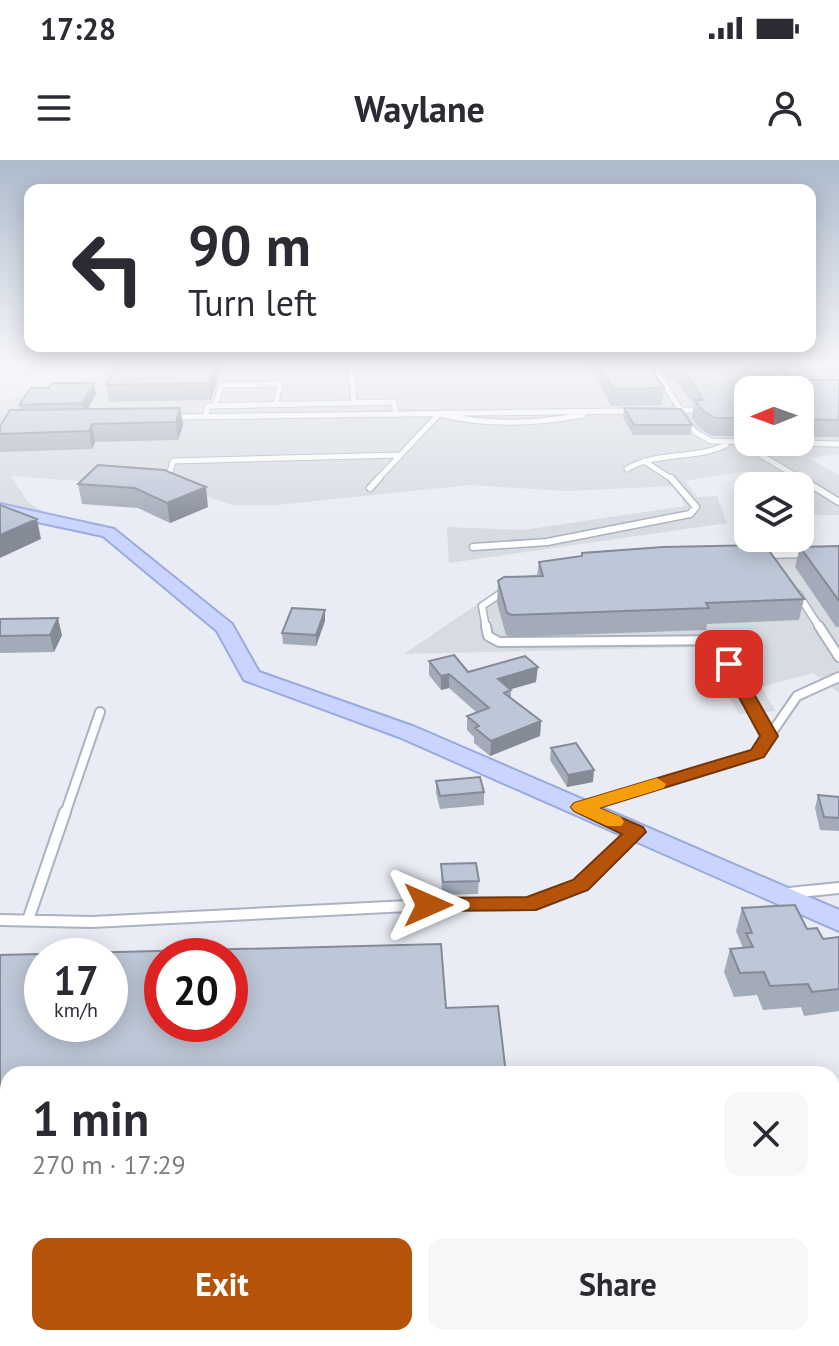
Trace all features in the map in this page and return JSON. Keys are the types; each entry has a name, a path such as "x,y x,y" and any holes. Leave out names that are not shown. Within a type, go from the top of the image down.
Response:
{"street":[{"path":"0,509 108,532 225,628 251,676 407,732 839,921"}],"lane":[{"path":"370,488 435,418"},
{"path":"453,418 468,423 566,418"},
{"path":"687,418 699,436 734,444"},
{"path":"627,469 644,461 705,455 727,444"},
{"path":"814,444 839,444"},
{"path":"168,479 173,461 401,455"},
{"path":"761,456 839,502"},
{"path":"473,547 547,542 690,514 696,507 688,493 675,479 644,461"},
{"path":"759,556 812,554"},
{"path":"772,555 780,567"},
{"path":"520,580 482,606 488,636 499,642 734,640"},
{"path":"796,591 839,657"},
{"path":"716,640 769,736"},
{"path":"828,640 839,640"},
{"path":"581,807 757,754 793,697 813,684 839,677"},
{"path":"28,920 100,712"},
{"path":"0,920 92,922 428,905 529,904 580,885 636,832"},
{"path":"776,895 839,888"}],"shaded area":[{"path":"0,418 734,418 734,456 814,456 814,418 839,418 839,454 808,458 839,475 839,515 814,513 814,472 734,472 685,481 697,497 717,496 727,523 449,563 447,527 523,530 685,506 676,486 566,491 470,485 277,505 233,505 183,489 11,476 28,502 50,516 0,506"},
{"path":"814,547 839,547 839,693 813,673 761,687 776,711 739,714 700,647 404,654 516,578 603,560 734,550 814,552"}],"building":[{"path":"5,418 177,418 176,422 92,424 89,431 0,434"},
{"path":"630,418 687,418 692,425 634,425"},
{"path":"98,465 164,470 206,487 167,503 135,488 78,484"},
{"path":"0,505 37,519 0,535"},
{"path":"734,546 734,552 770,552 804,599 706,603 709,608 507,613 498,581 504,577 543,576 539,562 582,556 582,553"},
{"path":"839,546 839,601 804,552 814,552 814,547"},
{"path":"292,608 325,610 316,635 282,633"},
{"path":"58,618 50,635 0,636 0,619"},
{"path":"454,655 468,672 525,656 538,667 498,679 511,690 504,693 541,721 491,741 475,728 479,726 467,716 489,708 449,674 441,676 429,661"},
{"path":"576,743 594,770 568,775 551,748"},
{"path":"480,777 484,792 440,796 436,781"},
{"path":"818,795 839,797 839,818 824,817"},
{"path":"476,863 479,881 443,882 441,864"},
{"path":"795,905 807,929 817,928 823,939 839,937 839,989 812,992 808,984 770,986 764,972 740,973 730,949 753,947 746,933 752,933 742,908"},
{"path":"441,944 446,1008 498,1006 505,1066 0,1066 0,955 24,954 24,1042 128,1042 128,952 144,951 144,1042 248,1042 248,949"}],"slow traffic":[{"path":"614,822 581,807 657,784"}],"route":[{"path":"428,905 529,904 580,885 636,832 581,807 757,754 769,736 729,664"}]}
